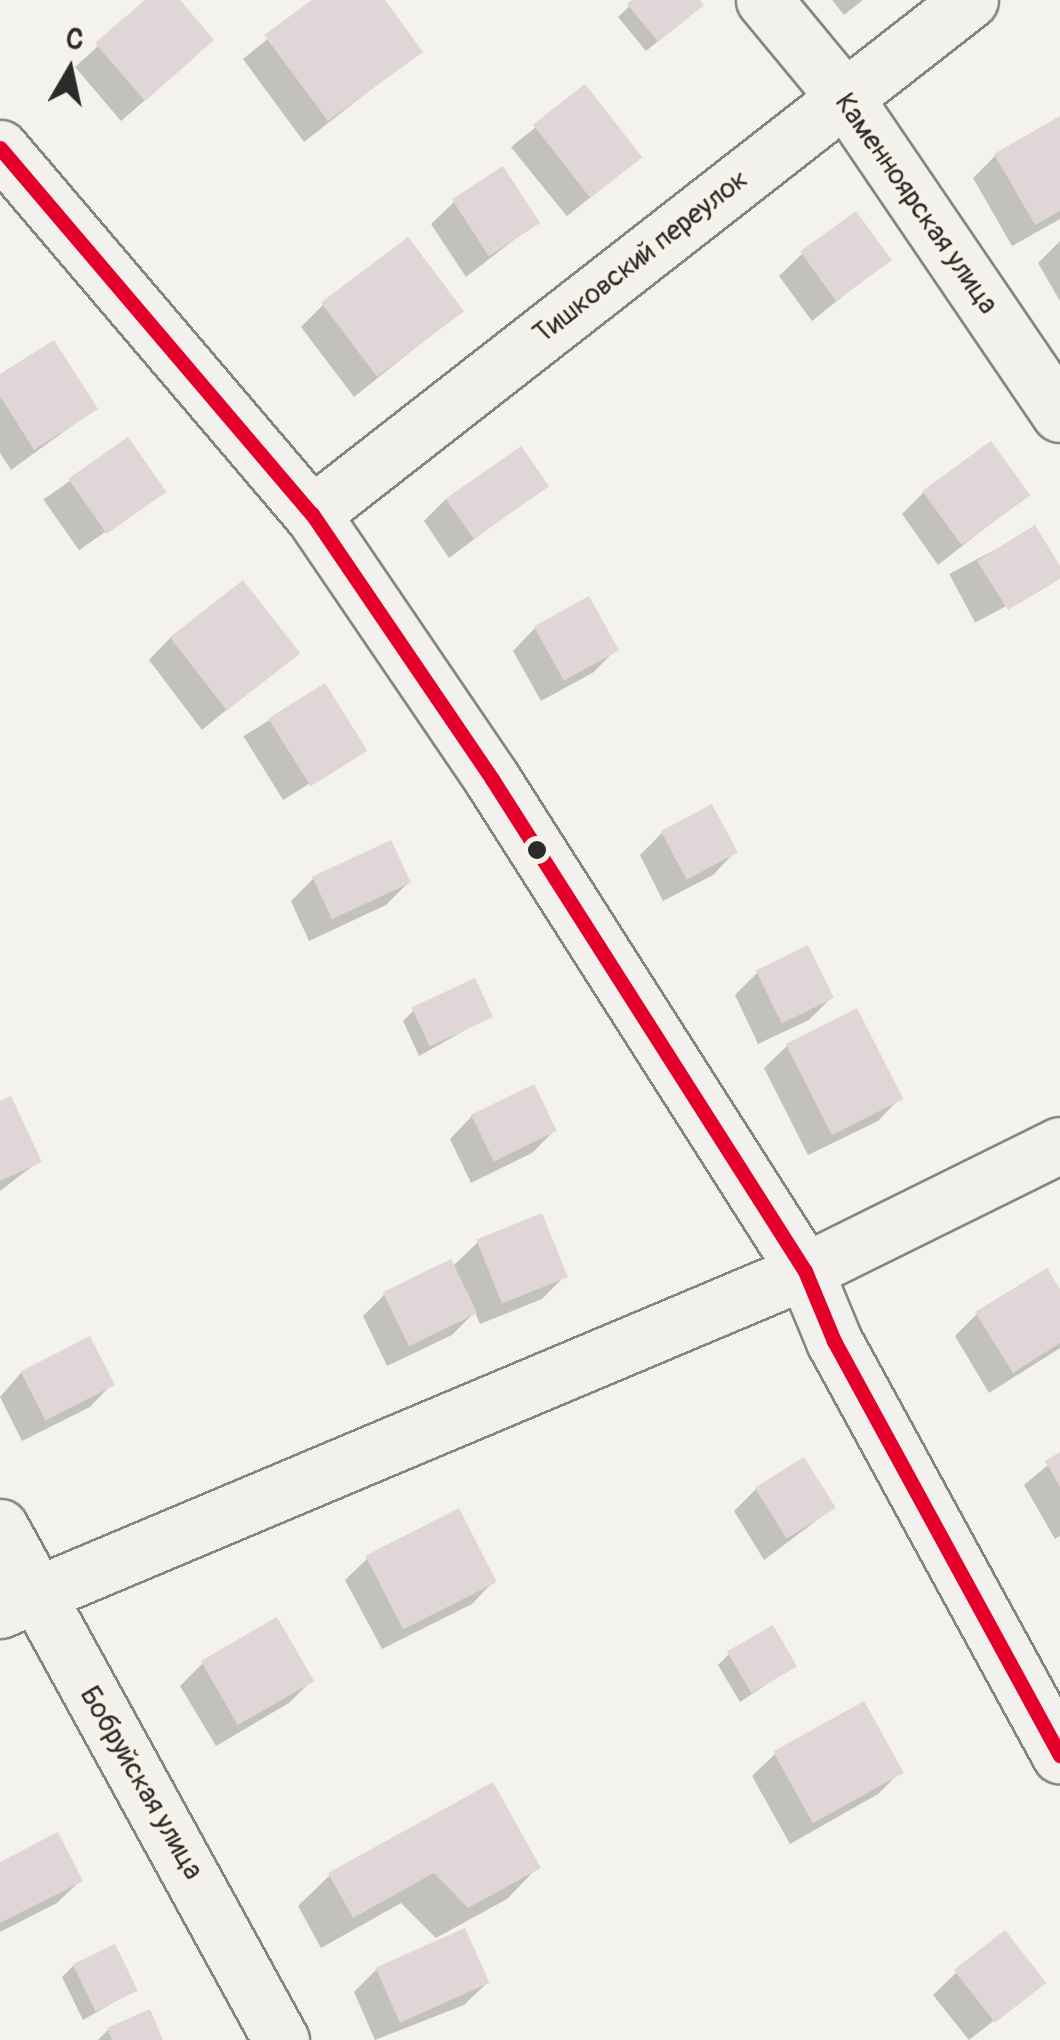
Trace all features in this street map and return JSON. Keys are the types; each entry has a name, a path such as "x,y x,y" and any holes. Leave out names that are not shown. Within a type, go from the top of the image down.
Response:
{"street":[{"name":"Каменноярская улица","path":"764,0 845,98 1060,414"},
{"name":"Тишковский переулок","path":"312,514 970,0"},
{"path":"0,148 312,514 492,779 806,1271 834,1341 1060,1755"},
{"path":"18,1602 806,1271 1060,1145"},
{"name":"Бобруйская улица","path":"0,1527 18,1602 281,2040"}],"building":[{"path":"145,0 180,0 214,40 145,101 95,43"},
{"path":"312,0 385,0 423,52 328,121 264,35"},
{"path":"632,0 700,0 704,5 658,42 627,4"},
{"path":"585,84 642,157 590,198 533,125"},
{"path":"1060,116 1060,211 1035,225 994,154"},
{"path":"503,166 540,223 489,256 452,199"},
{"path":"856,211 892,260 836,301 800,252"},
{"path":"408,237 464,311 377,377 321,303"},
{"path":"54,340 98,409 34,450 0,396 0,374"},
{"path":"128,437 166,492 107,534 68,479"},
{"path":"991,441 1030,495 962,545 922,491"},
{"path":"521,446 549,486 474,539 446,499"},
{"path":"1035,525 1060,566 1060,579 1008,610 977,561"},
{"path":"243,580 300,653 227,711 170,637"},
{"path":"589,596 619,650 564,681 534,627"},
{"path":"325,683 367,751 311,786 268,719"},
{"path":"712,804 738,853 687,880 661,831"},
{"path":"391,840 411,883 332,919 312,877"},
{"path":"808,945 834,998 782,1023 756,970"},
{"path":"475,978 493,1017 430,1047 412,1008"},
{"path":"857,1008 903,1099 832,1135 786,1044"},
{"path":"534,1084 557,1131 494,1161 471,1115"},
{"path":"11,1096 42,1162 0,1181 0,1101"},
{"path":"542,1213 568,1277 502,1304 476,1240"},
{"path":"451,1259 477,1313 409,1346 383,1292"},
{"path":"1047,1268 1060,1289 1060,1343 1013,1373 975,1312"},
{"path":"90,1336 115,1385 45,1420 21,1371"},
{"path":"1060,1452 1060,1487 1045,1461"},
{"path":"804,1457 836,1508 787,1539 755,1488"},
{"path":"459,1508 497,1582 403,1630 365,1556"},
{"path":"277,1617 314,1681 238,1725 201,1661"},
{"path":"773,1625 797,1667 751,1693 727,1652"},
{"path":"864,1701 904,1773 813,1823 773,1751"},
{"path":"493,1782 541,1868 468,1908 434,1873 353,1918 328,1873"},
{"path":"58,1832 83,1881 0,1923 0,1862"},
{"path":"465,1928 489,1983 400,2023 375,1968"},
{"path":"1005,1930 1046,1983 995,2023 954,1970"},
{"path":"115,1944 138,1991 96,2011 73,1965"},
{"path":"150,2009 163,2040 112,2040 107,2028"}],"transit line":[{"path":"0,148 312,514 492,779 805,1271 834,1341 1060,1755"}]}
